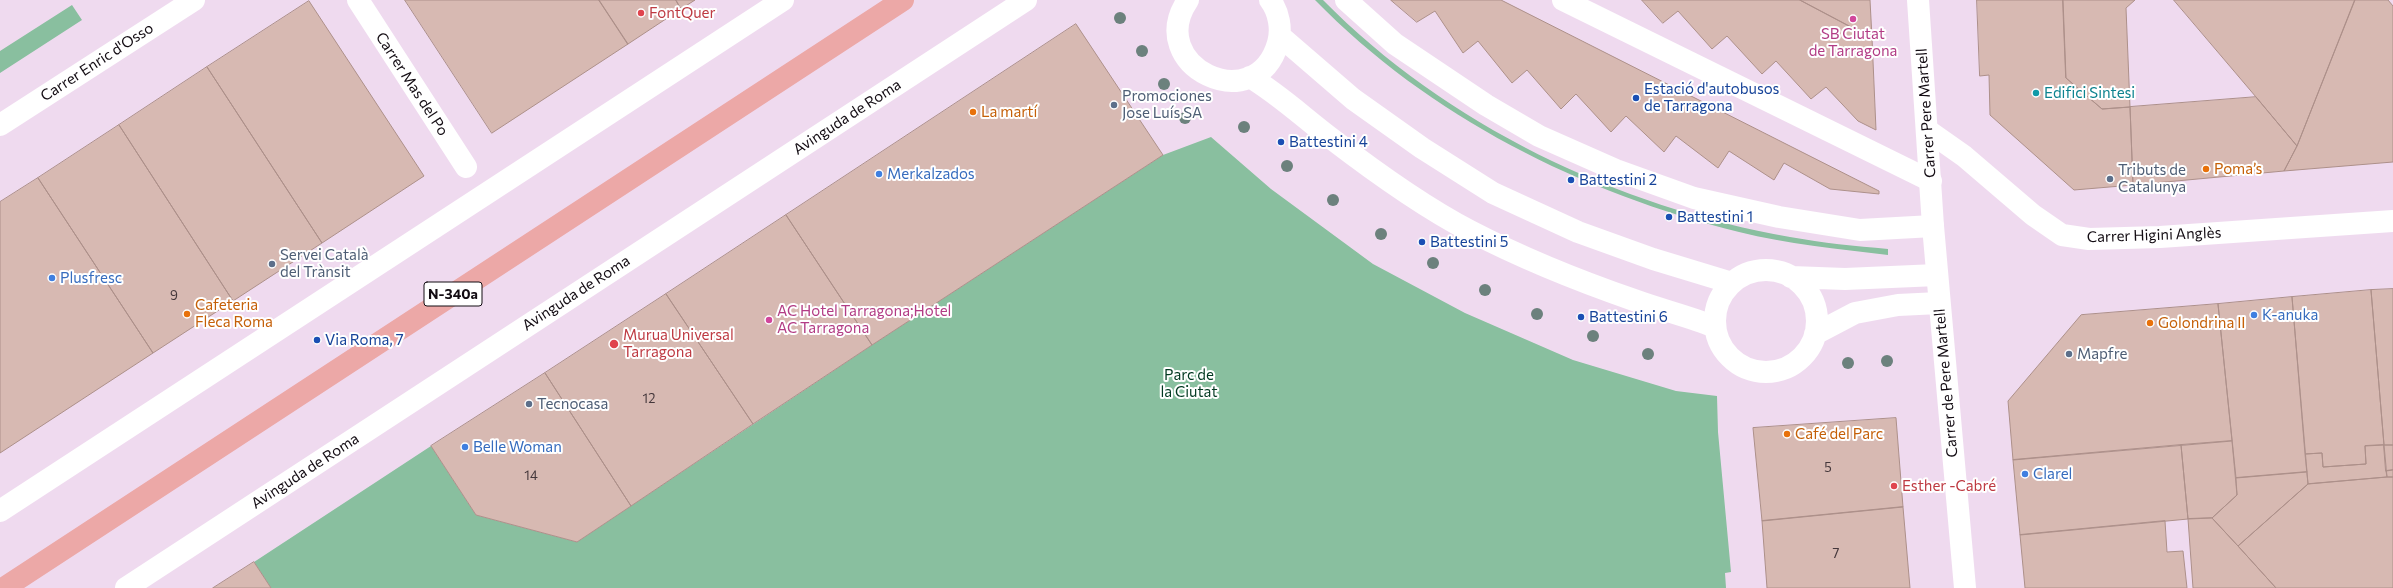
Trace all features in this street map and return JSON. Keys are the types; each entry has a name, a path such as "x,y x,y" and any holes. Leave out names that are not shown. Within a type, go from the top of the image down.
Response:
{"main road":[{"name":"N-340a","path":"4,588 903,0"}],"street":[{"name":"Carrer Enric d'Osso","path":"0,124 194,0"},
{"name":"Carrer Mas del Po","path":"358,0 466,167"},
{"path":"0,511 783,0"},
{"name":"Avinguda de Roma","path":"126,588 1026,0"},
{"path":"1188,0 1183,8 1178,26 1180,44 1187,60 1199,72 1215,80 1233,82 1250,77 1268,63 1276,53 1280,36 1279,18 1270,0"},
{"path":"1346,0 1395,44 1486,105 1539,136 1616,170 1694,198 1779,217 1860,230 1933,226"},
{"path":"1563,0 1931,181"},
{"name":"Carrer Pere Martell","path":"1918,0 1933,226"},
{"path":"1280,36 1353,99 1422,148 1493,193 1578,232 1653,259 1732,283"},
{"path":"1250,77 1274,91 1332,139 1394,184 1470,231 1555,270 1634,300 1691,317 1715,327"},
{"name":"Carrer Higini Anglès","path":"1927,130 1964,156 2033,215 2062,235 2089,239 2160,237 2393,221"},
{"name":"Carrer de Pere Martell","path":"1933,226 1965,588"},
{"path":"1760,270 1776,271 1791,277 1803,286 1812,299 1817,317 1816,334 1808,350 1796,363 1780,371 1762,372 1745,368 1730,359 1720,344 1715,327 1716,310 1722,295 1732,283 1745,274 1760,270"},
{"path":"1791,277 1845,279 1937,274"},
{"path":"1816,334 1855,313 1898,305 1939,303"}],"green space":[{"path":"1315,0 1323,0 1371,45 1424,86 1479,122 1538,154 1599,182 1662,205 1726,223 1802,239 1888,249 1888,255 1794,243 1739,232 1680,216 1623,196 1566,172 1511,145 1458,115 1407,80 1360,42"},
{"path":"72,5 82,20 0,73 0,51"},
{"name":"Parc de la Ciutat","path":"1211,137 1271,189 1373,264 1465,313 1573,360 1676,391 1717,396 1718,432 1731,572 1725,573 1726,588 271,588 254,562 431,446 476,515 577,542 872,345 1163,155"}],"building":[{"path":"405,0 599,0 628,44 492,133"},
{"path":"599,0 676,0 681,9 628,44"},
{"path":"676,0 695,0 681,9"},
{"name":"Estació d'autobusos de Tarragona","path":"1391,0 1501,0 1879,191 1879,194 1830,189 1784,163 1774,180 1729,151 1718,168 1676,136 1664,152 1626,116 1611,132 1576,94 1561,109 1527,70 1512,83 1478,41 1463,53 1435,11 1417,22"},
{"name":"Estació d'autobusos de Tarragona","path":"1642,0 1800,0 1872,38 1876,130 1858,121 1826,87 1811,99 1776,61 1762,74 1727,36 1712,49 1678,11 1663,23"},
{"name":"SB Ciutat de Tarragona","path":"1800,0 1870,0 1872,38"},
{"name":"Edifici Sintesi","path":"1977,0 2063,0 2066,78 2102,109 2130,107 2133,185 2074,190 1990,115 1989,75 1980,76"},
{"path":"2063,0 2135,0 2126,8 2130,107 2102,109 2066,78"},
{"path":"2174,0 2355,0 2297,146 2256,97"},
{"path":"2355,0 2388,0 2393,6 2393,162 2284,171 2297,146"},
{"path":"309,1 424,176 322,243 207,67"},
{"path":"1076,24 1163,155 872,345 786,215"},
{"path":"207,67 322,243 233,301 119,125"},
{"path":"2256,97 2297,146 2284,171 2133,185 2130,107"},
{"path":"119,125 233,301 153,353 38,178"},
{"name":"Plusfresc","path":"38,178 153,353 0,453 0,202"},
{"name":"AC Hotel Tarragona;Hotel AC Tarragona","path":"786,215 872,345 753,424 666,294"},
{"path":"2393,289 2393,445 2384,445 2371,290"},
{"path":"2371,290 2384,445 2365,446 2366,464 2323,467 2322,453 2305,454 2292,297"},
{"path":"666,294 753,424 631,506 545,373"},
{"path":"2292,297 2307,472 2236,478 2218,304"},
{"path":"2218,304 2232,441 2013,460 2008,401 2081,315"},
{"path":"545,373 631,506 577,542 476,515 431,446"},
{"path":"1896,418 1903,507 1762,521 1753,428"},
{"path":"2232,441 2237,495 2212,518 2188,519 2181,445"},
{"path":"2181,445 2188,519 2020,535 2013,460"},
{"path":"2384,445 2393,445 2393,470 2386,471"},
{"path":"2384,445 2387,477 2308,484 2305,454 2322,453 2323,467 2366,464 2365,446"},
{"path":"2393,470 2393,477 2387,477 2386,471"},
{"path":"2307,472 2308,484 2238,546 2212,518 2237,495 2236,478"},
{"path":"2393,477 2393,588 2276,588 2238,546 2308,484"},
{"path":"1903,507 1910,588 1767,588 1762,521"},
{"path":"2212,518 2276,588 2193,588 2188,519"},
{"path":"2165,521 2167,552 2183,551 2187,588 2025,588 2020,535"},
{"path":"254,562 271,588 213,588"}],"place":[{"name":"FontQuer","path":"641,13"},
{"name":"SB Ciutat de Tarragona","path":"1853,19"},
{"name":"Edifici Sintesi","path":"2036,93"},
{"name":"Estació d'autobusos de Tarragona","path":"1636,98"},
{"name":"Promociones Jose Luís SA","path":"1114,105"},
{"name":"La martí","path":"973,112"},
{"name":"Battestini 4","path":"1281,142"},
{"name":"Poma’s","path":"2206,169"},
{"name":"Merkalzados","path":"879,174"},
{"name":"Tributs de Catalunya","path":"2110,179"},
{"name":"Battestini 2","path":"1571,180"},
{"name":"Battestini 1","path":"1669,217"},
{"name":"Battestini 5","path":"1422,242"},
{"name":"Servei Català del Trànsit","path":"272,264"},
{"name":"Plusfresc","path":"52,278"},
{"name":"Cafeteria Fleca Roma","path":"187,314"},
{"name":"K-anuka","path":"2254,315"},
{"name":"Battestini 6","path":"1581,317"},
{"name":"AC Hotel Tarragona;Hotel AC Tarragona","path":"769,320"},
{"name":"Golondrina II","path":"2150,323"},
{"name":"Via Roma, 7","path":"317,340"},
{"name":"Murua Universal Tarragona","path":"614,344"},
{"name":"Mapfre","path":"2069,354"},
{"name":"Tecnocasa","path":"529,404"},
{"name":"Café del Parc","path":"1787,434"},
{"name":"Belle Woman","path":"465,447"},
{"name":"Clarel","path":"2025,474"},
{"name":"Esther -Cabré","path":"1894,486"}]}
